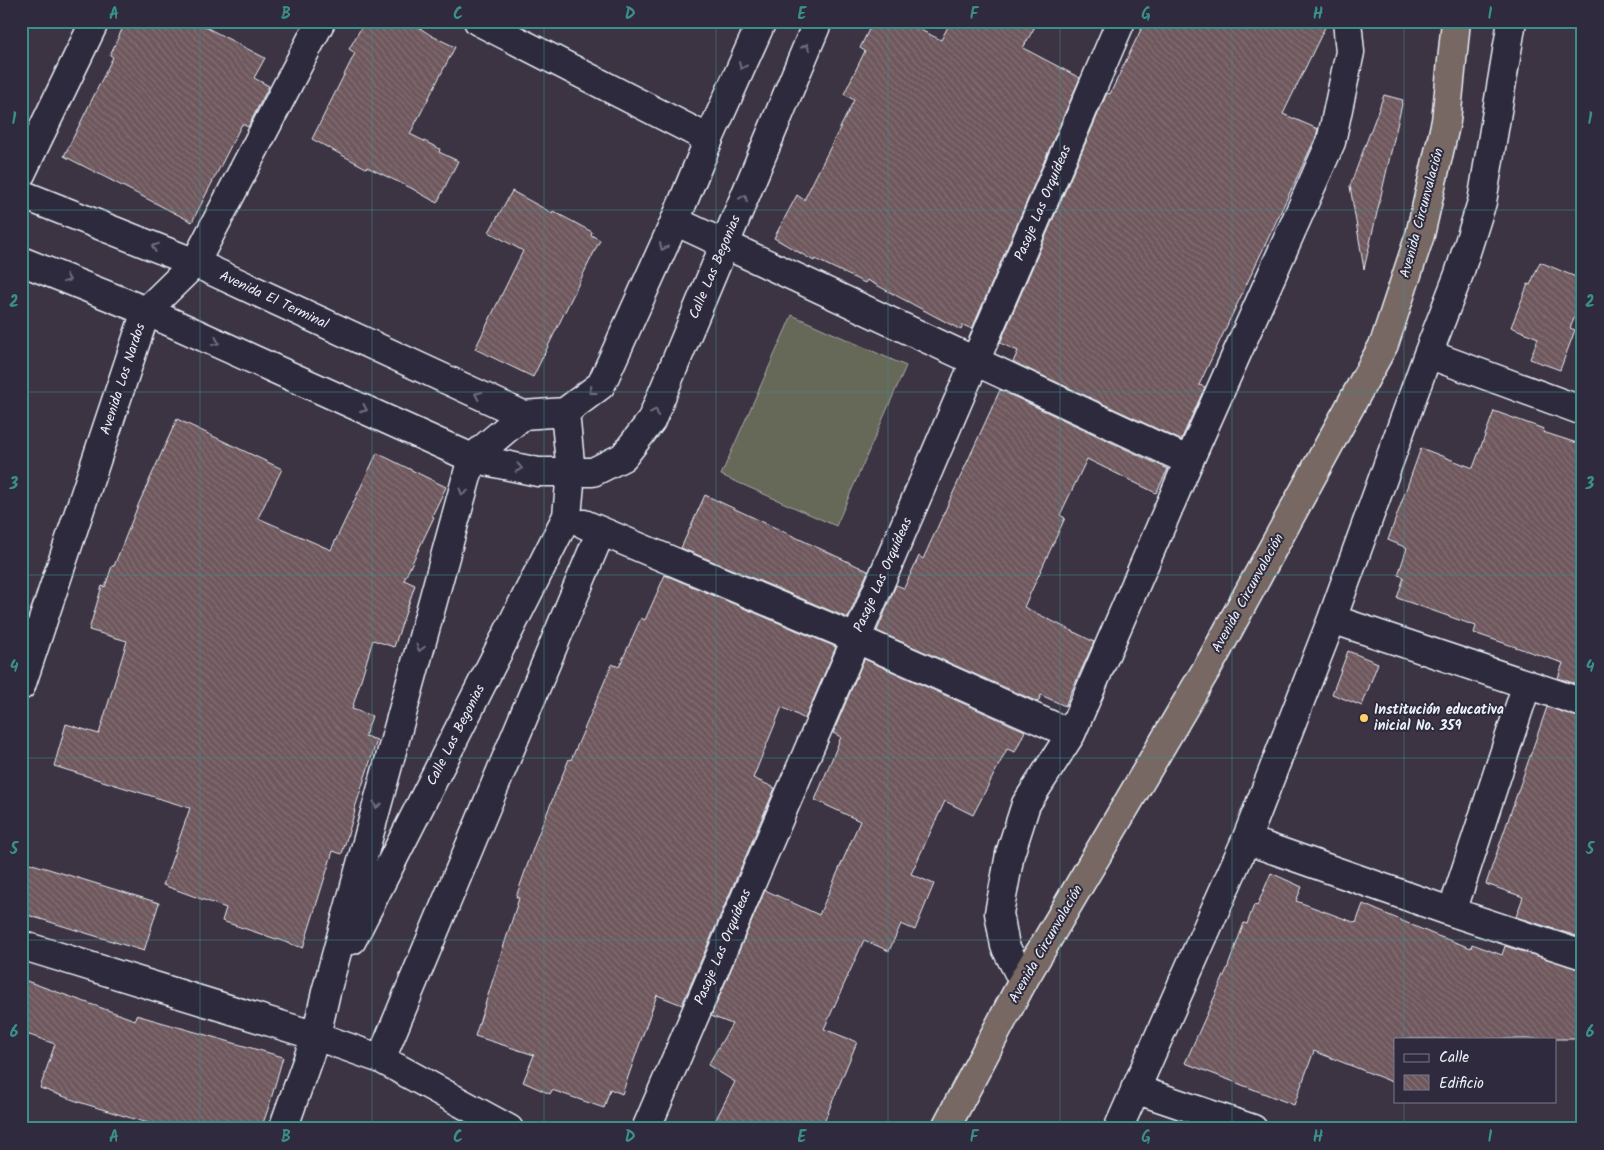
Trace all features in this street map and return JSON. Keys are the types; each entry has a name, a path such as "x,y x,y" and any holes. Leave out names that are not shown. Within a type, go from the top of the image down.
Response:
{"highway":[{"name":"Avenida Circunvalación","path":"945,1129 1023,981 1213,658 1384,344 1420,235 1446,121 1456,21"}],"street":[{"path":"21,174 96,21"},
{"name":"Avenida Los Nardos","path":"21,686 146,311 195,263 321,21"},
{"path":"478,21 709,139"},
{"path":"21,261 146,311 472,458 522,415 565,412 601,385 762,21"},
{"name":"Calle Las Begonias","path":"282,1129 316,1036 326,992 472,458 538,472 572,473 593,472 623,457 651,421 818,21"},
{"name":"Pasaje Las Orquídeas","path":"646,1129 1121,21"},
{"path":"1023,981 1005,946 999,913 1010,854 1026,804 1071,734 1189,461 1331,142 1350,52 1347,21"},
{"path":"1118,1129 1246,840 1332,619 1459,274 1482,202 1512,21"},
{"name":"Avenida El Terminal","path":"21,194 195,263 522,415"},
{"path":"675,221 1189,461"},
{"path":"1428,354 1583,410"},
{"name":"Calle Las Begonias","path":"326,992 567,516 572,473 565,412"},
{"path":"567,516 855,638 1071,734"},
{"path":"381,1059 601,531"},
{"path":"1332,619 1583,702"},
{"path":"1452,912 1528,684"},
{"path":"1246,840 1452,912 1583,955"},
{"path":"21,945 316,1036 381,1059 509,1129"},
{"path":"1135,1089 1253,1129"}],"green space":[{"path":"792,315 906,366 836,526 721,475"}],"building":[{"path":"126,21 194,21 265,58 254,78 269,86 248,127 242,124 192,222 64,156 113,57 110,55"},
{"path":"365,21 409,21 432,36 455,47 410,134 440,149 439,152 458,161 437,203 411,188 366,168 312,139 355,53 349,49"},
{"path":"873,21 902,21 941,40 951,21 1038,21 1023,48 1080,78 972,329 963,325 961,330 867,280 865,283 815,259 814,261 774,238 797,195 804,200 854,100 844,94 865,51 860,48"},
{"path":"1145,21 1328,21 1283,114 1318,129 1316,137 1199,385 1205,387 1181,440 1013,362 1018,351 1000,343 1107,93 1110,94"},
{"path":"1384,95 1403,100 1364,269 1350,186"},
{"path":"512,191 592,232 591,235 600,240 533,377 475,349 523,251 489,232"},
{"path":"1540,262 1583,280 1583,298 1570,328 1575,330 1560,370 1530,359 1538,338 1511,327 1528,284 1530,285"},
{"path":"1000,390 1168,469 1156,493 1087,459 1060,515 1065,518 1024,607 1094,642 1065,706 1041,695 1038,702 877,631 896,585 904,588 919,556 923,559"},
{"path":"1494,411 1544,429 1543,432 1583,445 1583,686 1558,678 1563,663 1474,633 1476,626 1397,598 1404,577 1398,575 1407,548 1388,540 1421,448 1473,468"},
{"path":"177,419 282,469 258,518 331,550 377,453 446,487 404,580 415,585 394,647 373,640 352,709 372,716 365,736 377,740 342,854 333,851 303,948 222,921 226,908 163,885 190,808 54,766 66,724 99,734 127,641 89,630 102,586 105,587 139,503"},
{"path":"705,495 868,571 848,618 681,548"},
{"path":"665,575 836,647 805,719 782,707 753,778 775,788 682,1005 657,995 622,1094 610,1089 604,1108 552,1090 550,1094 523,1082 534,1055 475,1036 519,898 516,897 538,835 569,759 571,760 612,664 619,667 641,618 645,620"},
{"path":"1348,651 1378,663 1362,706 1332,694"},
{"path":"864,659 1025,731 1015,752 1007,749 973,815 945,801 911,874 934,884 915,930 901,924 889,951 864,940 824,1029 857,1042 821,1129 711,1129 735,1082 708,1065 732,1024 711,1016 765,890 819,915 860,821 815,800 841,737 833,733"},
{"path":"1547,707 1583,718 1583,938 1516,917 1523,897 1486,884"},
{"path":"26,862 159,903 144,951 21,913 21,879"},
{"path":"1271,873 1302,887 1296,901 1356,923 1363,904 1435,935 1471,948 1472,944 1502,955 1505,946 1583,970 1583,1039 1394,1038 1394,1083 1314,1051 1294,1105 1185,1063 1227,969 1244,923 1247,924 1254,905 1257,906"},
{"path":"21,979 135,1020 136,1015 283,1057 261,1129 167,1129 40,1088 55,1044 21,1032"}],"place":[{"name":"Institución educativa inicial No. 359","path":"1364,718"}]}
